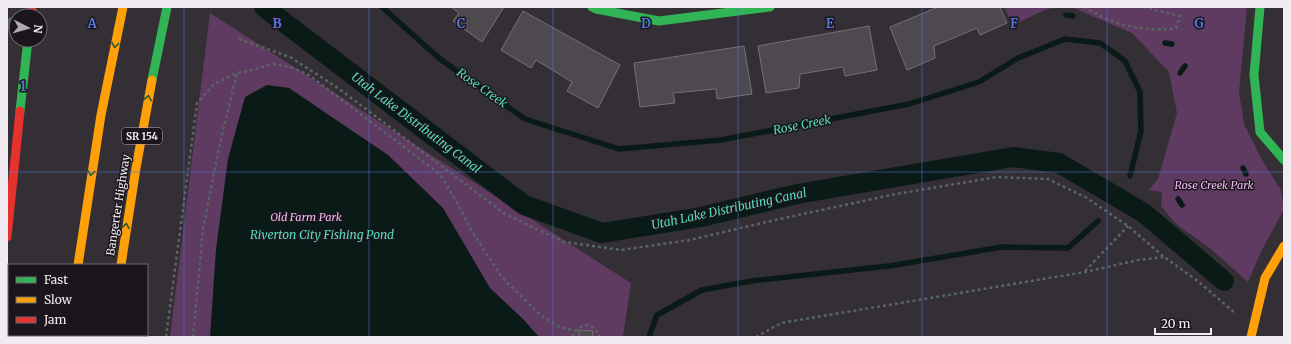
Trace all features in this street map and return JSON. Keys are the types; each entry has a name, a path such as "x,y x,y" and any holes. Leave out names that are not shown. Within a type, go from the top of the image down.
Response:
{"main road":[{"path":"78,264 88,192 101,116 123,7"},
{"name":"Bangerter Highway","path":"121,264 135,170 151,84 168,7"},
{"path":"592,7 659,21 770,7"},
{"path":"1260,7 1254,76 1260,132 1284,160"},
{"path":"7,236 27,48"},
{"path":"1252,337 1265,278 1284,246"}],"path":[{"path":"1084,7 1114,22 1132,27 1163,30 1176,28 1180,16 1142,7"},
{"path":"239,39 290,57 338,88 505,214 564,242 622,250 690,240 896,194 997,177 1048,180 1087,198 1128,226 1164,257 1199,282 1232,312"},
{"path":"166,337 197,103 214,84 237,73 273,64 290,67 309,75 437,172 444,180 475,236 501,276 537,312 557,326 574,331"},
{"path":"193,337 203,230 219,147 237,73"},
{"path":"1085,272 1128,226"},
{"path":"756,337 780,323 1085,272 1138,260 1164,257"},
{"path":"573,337 574,331 581,326 590,326 597,331 599,337"}],"green space":[{"path":"1004,7 1068,7 1047,9 1013,25"},
{"name":"Rose Creek Park","path":"1071,7 1247,7 1239,92 1244,124 1262,160 1281,190 1284,209 1260,254 1248,282 1211,249 1176,224 1161,206 1162,192 1149,190 1158,179 1177,113 1169,72 1132,33"},
{"name":"Riverton City Fishing Pond","path":"210,13 631,283 623,337 170,337"}],"water":[{"name":"Riverton City Fishing Pond","path":"267,85 289,88 388,155 443,208 490,288 524,320 539,337 210,337 216,249 228,159 245,97"}],"building":[{"path":"451,7 504,7 482,42 453,21 459,13"},
{"path":"938,7 1000,7 1007,23 980,35 977,28 934,46 935,58 907,70 890,27"},
{"path":"523,11 620,65 598,108 567,91 572,82 536,60 531,68 501,50"},
{"path":"869,26 877,70 845,76 843,67 800,74 799,88 766,93 758,46"},
{"path":"744,46 752,94 717,99 716,89 673,93 675,103 640,107 634,63"},
{"path":"579,330 593,331 592,337 579,337"}],"waterway":[{"name":"Utah Lake Distributing Canal","path":"264,7 524,205 602,233 701,217 797,194 1013,157 1059,163 1144,213 1224,281"},
{"name":"Rose Creek","path":"382,7 440,59 525,119 619,149 721,140 909,104 979,82 1018,58 1065,39 1100,43 1125,61 1140,92 1141,131 1130,176"},
{"path":"1066,15 1073,16"},
{"path":"1165,43 1172,44"},
{"path":"1180,73 1185,66"},
{"path":"1243,168 1246,174"},
{"path":"1178,199 1182,205"},
{"name":"Rose Creek","path":"649,337 657,315 702,290 751,281 889,266 1002,247 1068,248 1098,221"}],"traffic: fast":[{"path":"152,80 167,7"},
{"path":"592,7 659,21 770,7"},
{"path":"1260,7 1254,75 1260,132 1284,160"},
{"path":"20,111 27,48"}],"traffic: slow":[{"path":"78,264 101,115 123,7"},
{"path":"121,264 136,168 152,80"},
{"path":"1251,337 1265,278 1284,246"}],"traffic: jam":[{"path":"7,237 20,111"}],"park label":[{"name":"Old Farm Park","path":"306,217"}]}
